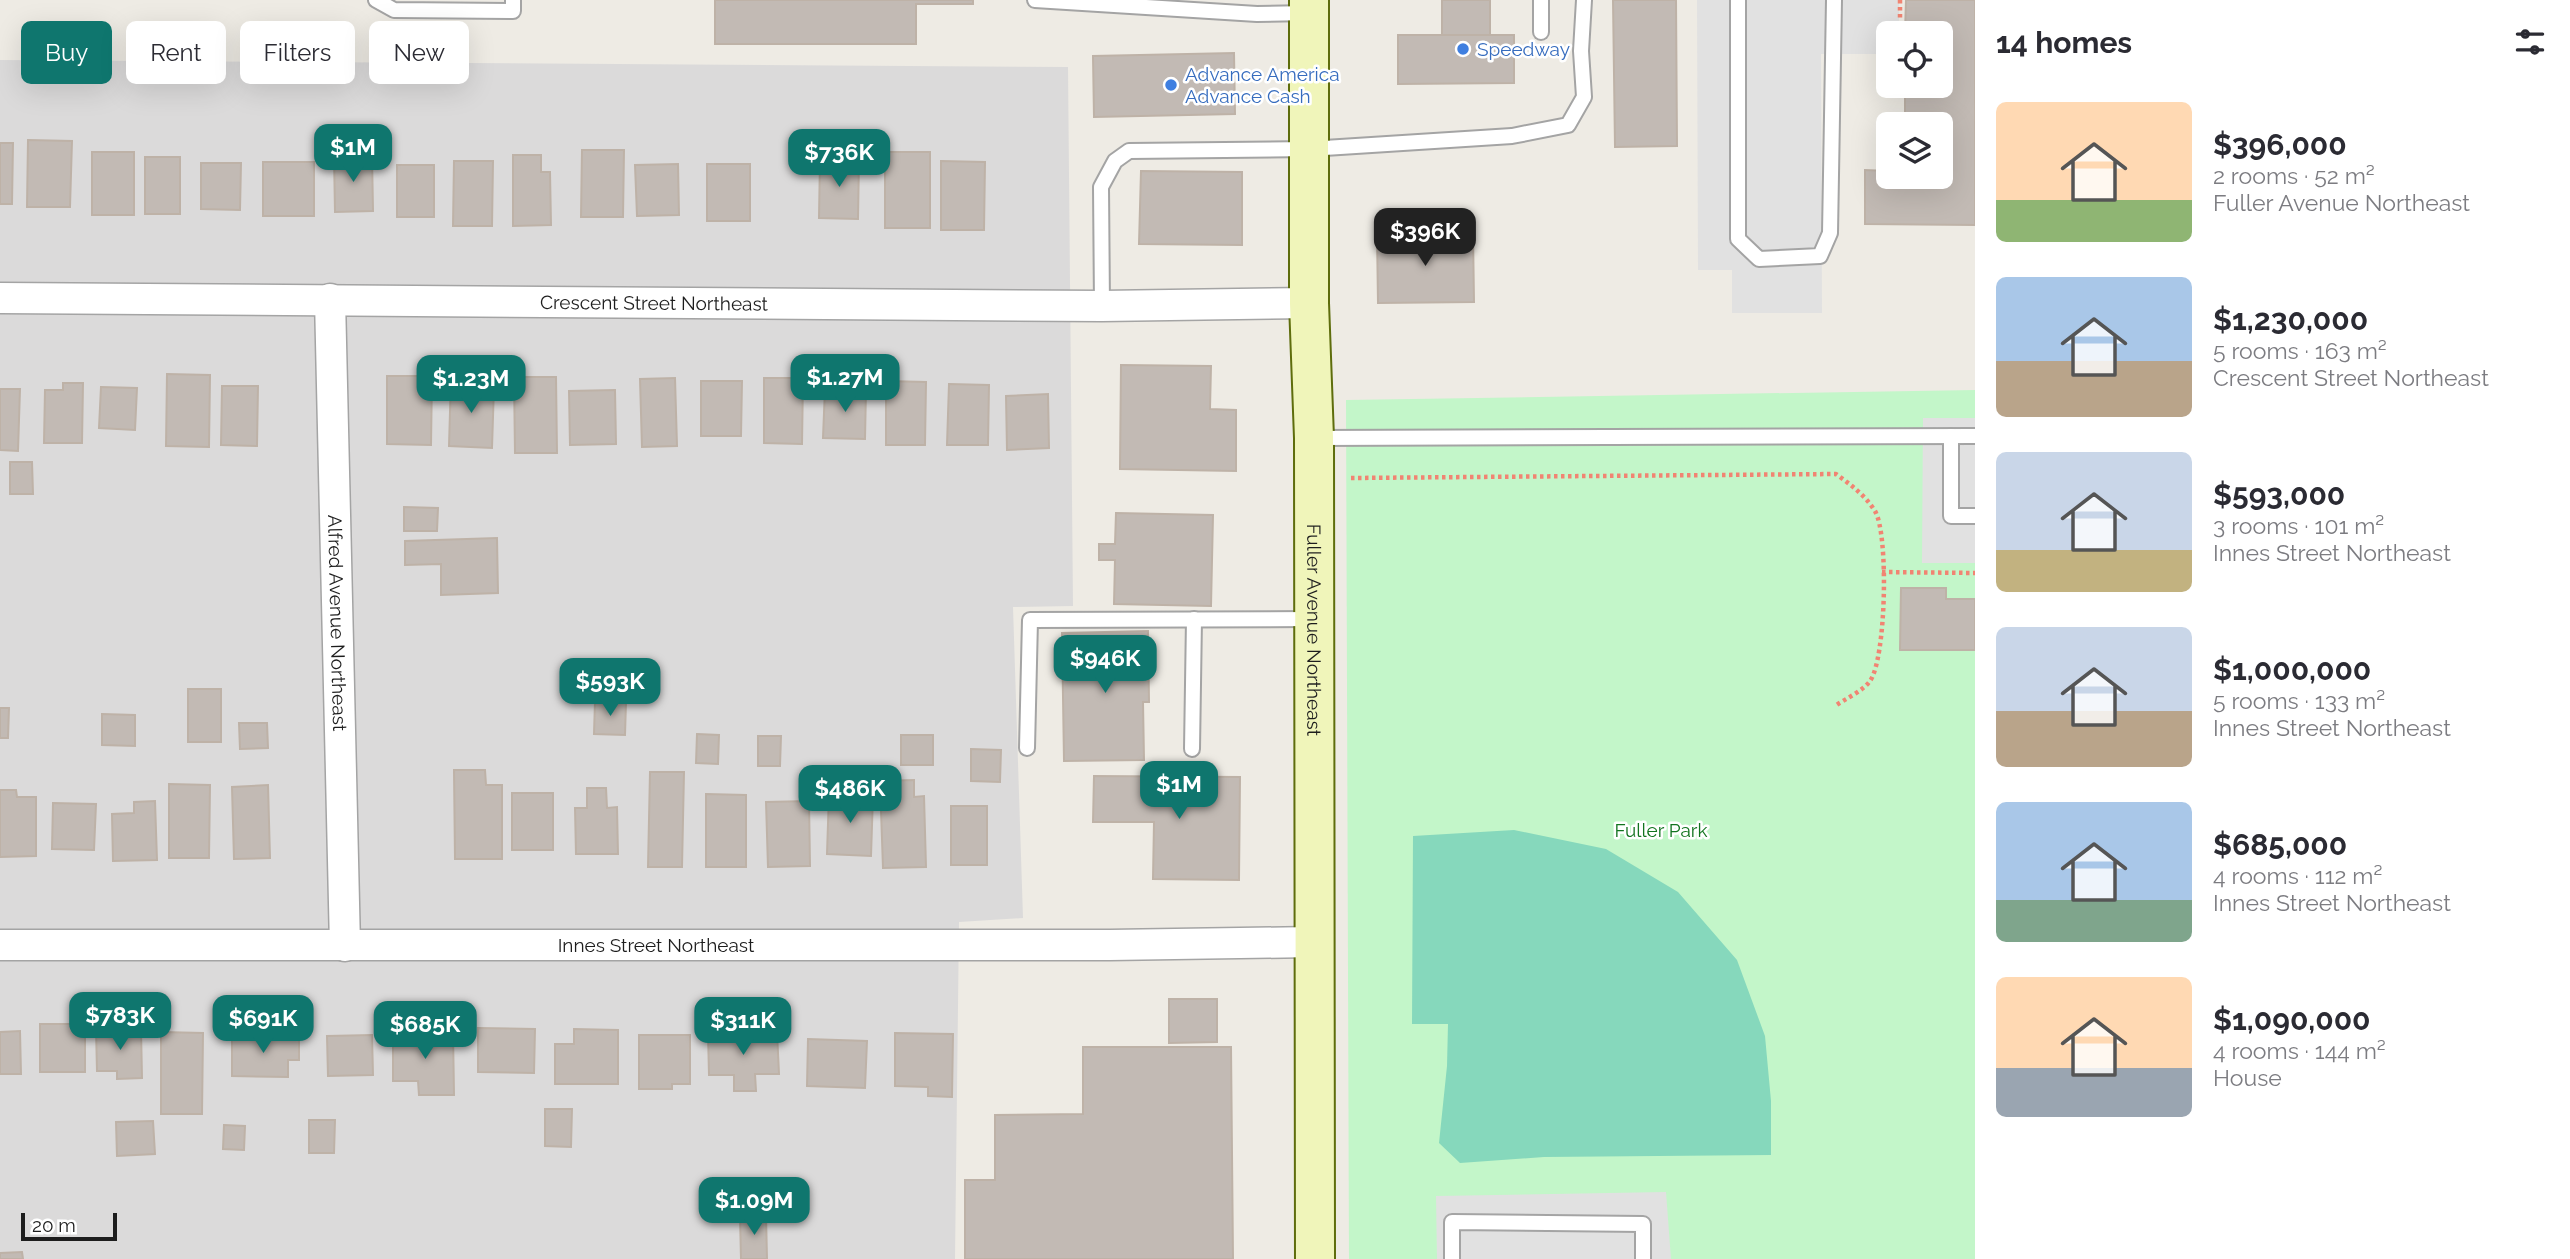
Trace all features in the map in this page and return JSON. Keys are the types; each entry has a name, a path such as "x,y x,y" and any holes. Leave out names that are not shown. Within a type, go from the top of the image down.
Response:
{"main road":[{"name":"Fuller Avenue Northeast","path":"1309,7 1309,303 1314,438 1312,619 1315,1259"}],"street":[{"name":"Crescent Street Northeast","path":"0,298 1102,306 1309,303"},
{"name":"Alfred Avenue Northeast","path":"330,299 345,946"},
{"name":"Innes Street Northeast","path":"0,945 1313,942"}],"lane":[{"path":"376,0 394,10 513,6"},
{"path":"1035,0 1188,10 1309,7"},
{"path":"1541,0 1541,32"},
{"path":"1102,306 1101,187 1115,161 1129,151 1309,149 1416,140 1512,136 1568,125 1584,97 1581,51 1584,0"},
{"path":"1738,0 1738,239 1759,259 1820,256 1830,233 1834,0"},
{"path":"1951,436 1951,516 1975,516"},
{"path":"1314,438 1975,436"},
{"path":"1192,749 1194,619"},
{"path":"1027,748 1030,620 1312,619"},
{"path":"1452,1259 1452,1222 1643,1224 1643,1259"}],"path":[{"path":"1900,0 1900,21"},
{"path":"1351,478 1836,474 1861,493 1876,513 1881,536 1882,572 1880,650 1870,681 1835,706"},
{"path":"1882,572 1975,573"}],"shaded area":[{"path":"1697,0 1899,0 1899,21 1876,21 1876,54 1821,54 1822,313 1732,313 1732,270 1698,270"},
{"path":"0,60 21,60 21,84 112,84 112,61 126,61 126,84 226,84 226,61 240,62 240,84 355,84 355,62 369,62 369,84 469,84 469,63 1068,67 1073,606 1013,607 1023,918 959,922 955,1259 0,1259"},
{"path":"1923,418 1975,418 1975,563 1922,563"},
{"path":"1666,1192 1671,1259 1437,1259 1436,1196"}],"green space":[{"name":"Fuller Park","path":"1975,390 1975,1259 1349,1259 1346,400"},
{"path":"1514,830 1606,849 1678,892 1737,960 1765,1036 1771,1101 1771,1155 1544,1157 1460,1163 1439,1143 1447,1066 1448,1024 1412,1024 1413,836"}],"building":[{"path":"715,0 973,0 973,4 916,4 916,44 715,44"},
{"path":"1442,0 1490,0 1490,41 1442,41"},
{"path":"1613,0 1676,0 1677,146 1615,147"},
{"path":"1906,0 1975,0 1975,225 1865,224 1865,170 1876,170 1876,189 1953,189 1953,112 1905,112 1905,98 1953,98 1953,21 1905,21"},
{"path":"1398,35 1514,35 1514,83 1398,84"},
{"path":"1234,53 1235,114 1094,117 1093,56"},
{"path":"28,140 72,141 70,207 27,207"},
{"path":"0,143 13,143 12,204 0,204"},
{"path":"582,150 624,150 623,217 581,217"},
{"path":"92,152 134,152 134,215 92,215"},
{"path":"885,152 930,152 930,228 885,228"},
{"path":"513,155 541,155 541,172 550,172 551,225 513,226"},
{"path":"334,156 372,156 373,211 335,212"},
{"path":"145,157 180,157 180,214 145,214"},
{"path":"820,159 859,159 858,219 819,218"},
{"path":"454,161 493,161 492,226 453,226"},
{"path":"941,161 985,162 984,230 941,230"},
{"path":"263,162 314,162 314,216 263,216"},
{"path":"201,163 241,163 240,210 201,209"},
{"path":"678,164 679,215 637,216 635,165"},
{"path":"707,164 750,164 750,221 707,221"},
{"path":"397,165 434,165 434,217 397,217"},
{"path":"1141,171 1242,172 1242,245 1139,244"},
{"path":"1473,233 1474,302 1378,303 1377,234"},
{"path":"1121,365 1211,366 1210,409 1236,410 1236,471 1120,469"},
{"path":"167,374 210,375 209,447 166,446"},
{"path":"387,376 432,376 431,445 387,444"},
{"path":"514,377 556,377 557,453 515,453"},
{"path":"451,378 469,378 469,386 494,386 492,448 449,446"},
{"path":"675,378 677,446 642,447 640,379"},
{"path":"764,378 803,378 802,444 764,443"},
{"path":"701,381 742,381 741,436 701,436"},
{"path":"886,381 926,382 925,445 886,445"},
{"path":"63,383 83,383 82,443 44,443 45,390 63,390"},
{"path":"949,384 989,385 988,445 947,445"},
{"path":"222,386 258,386 257,446 221,445"},
{"path":"101,387 137,388 135,430 99,428"},
{"path":"825,388 866,389 865,439 823,438"},
{"path":"0,389 20,389 18,451 0,450"},
{"path":"615,390 616,444 570,445 569,391"},
{"path":"1048,394 1049,448 1007,450 1006,396"},
{"path":"10,462 32,462 33,494 10,494"},
{"path":"404,507 438,508 437,531 404,531"},
{"path":"1116,513 1213,515 1211,606 1114,604 1115,560 1099,560 1099,544 1115,544"},
{"path":"497,538 498,593 441,595 441,564 405,565 405,541"},
{"path":"1901,588 1946,588 1946,599 1975,599 1975,650 1900,650"},
{"path":"1148,631 1149,702 1143,702 1144,760 1064,761 1062,633"},
{"path":"188,689 221,689 221,742 188,742"},
{"path":"595,701 626,702 625,735 594,734"},
{"path":"0,708 9,708 8,738 0,738"},
{"path":"102,714 135,715 135,746 102,745"},
{"path":"239,723 267,723 268,748 240,749"},
{"path":"697,734 719,735 718,764 696,763"},
{"path":"901,735 933,735 933,765 901,765"},
{"path":"758,736 781,736 780,766 758,766"},
{"path":"971,749 1001,750 1000,782 971,781"},
{"path":"454,770 485,770 486,785 502,785 502,859 455,859"},
{"path":"650,772 684,772 682,867 648,867"},
{"path":"1094,776 1240,777 1239,880 1153,879 1154,822 1093,822"},
{"path":"914,780 914,797 924,796 926,867 883,868 880,781"},
{"path":"169,784 210,785 209,858 169,858"},
{"path":"268,785 270,858 234,859 232,787"},
{"path":"587,788 606,788 607,808 617,807 618,854 576,854 575,808 587,808"},
{"path":"0,790 16,790 17,797 36,797 36,856 0,857"},
{"path":"512,793 553,793 553,850 512,850"},
{"path":"706,794 746,795 746,867 706,867"},
{"path":"829,794 873,795 871,856 827,854"},
{"path":"155,801 157,860 113,861 112,814 134,813 134,802"},
{"path":"809,801 810,866 768,867 766,802"},
{"path":"53,803 96,804 94,850 52,849"},
{"path":"951,806 987,806 987,865 951,865"},
{"path":"1169,999 1217,999 1217,1042 1169,1043"},
{"path":"40,1024 85,1024 85,1072 40,1072"},
{"path":"478,1028 535,1029 534,1073 478,1072"},
{"path":"96,1029 141,1029 142,1078 117,1079 117,1071 97,1071"},
{"path":"574,1029 618,1030 618,1084 555,1084 555,1044 574,1044"},
{"path":"20,1031 21,1074 0,1074 0,1032"},
{"path":"161,1032 203,1033 202,1114 161,1114"},
{"path":"393,1032 453,1032 454,1095 419,1095 418,1081 393,1081"},
{"path":"777,1032 779,1074 755,1074 756,1091 734,1091 734,1075 709,1075 708,1033"},
{"path":"895,1033 953,1034 952,1097 928,1096 928,1087 895,1086"},
{"path":"232,1035 299,1036 299,1060 288,1060 288,1077 232,1076"},
{"path":"372,1035 373,1075 328,1076 327,1036"},
{"path":"639,1035 690,1035 690,1084 672,1084 672,1089 639,1089"},
{"path":"808,1039 867,1041 865,1088 807,1086"},
{"path":"1083,1047 1231,1047 1233,1259 965,1259 965,1180 995,1180 995,1115 1083,1114"},
{"path":"545,1109 572,1109 571,1147 545,1146"},
{"path":"309,1120 335,1120 334,1153 309,1153"},
{"path":"153,1121 155,1154 117,1156 116,1122"},
{"path":"224,1125 245,1126 244,1150 223,1149"},
{"path":"766,1215 767,1259 741,1259 740,1216"},
{"path":"22,1252 23,1259 0,1259 0,1253"}],"place":[{"name":"Speedway","path":"1463,49"},
{"name":"Advance America Advance Cash","path":"1171,85"}]}
